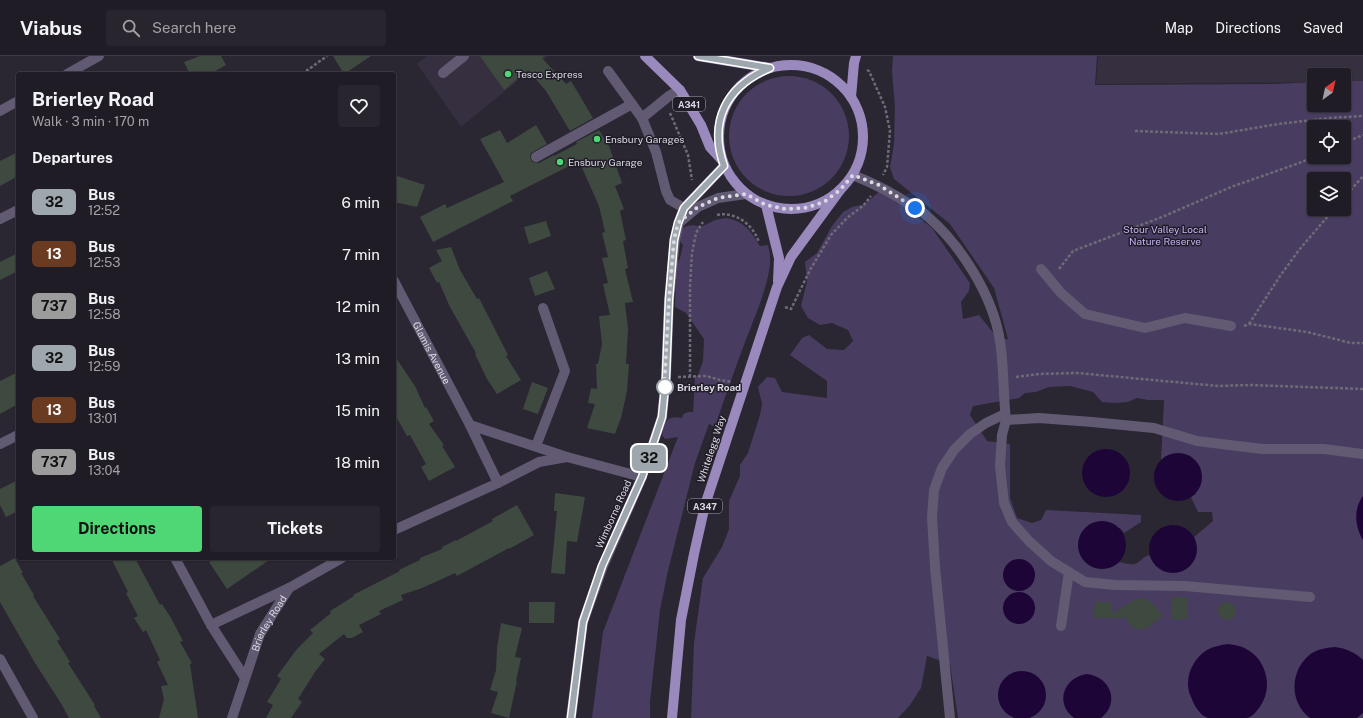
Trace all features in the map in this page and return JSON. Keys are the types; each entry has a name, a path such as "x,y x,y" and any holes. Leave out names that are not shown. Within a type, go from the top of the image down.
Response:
{"main road":[{"name":"A341","path":"645,56 680,90 701,125 710,147 723,163"},
{"path":"698,56 770,68"},
{"path":"782,65 793,56"},
{"path":"851,97 856,56"},
{"path":"782,65 802,66 821,71 838,82 851,97 860,116 863,136 861,156 853,175 840,190 824,202 805,208 785,209 766,205 746,194 737,186 723,163 718,144 719,127 725,106 730,97 741,84 755,74 770,68 782,65"},
{"name":"Whitelegg Way","path":"672,718 681,620 705,505 777,288 791,257 840,190"},
{"name":"Whitelegg Way","path":"766,205 779,258 777,288"}],"street":[{"path":"71,72 99,56"},
{"path":"443,73 464,56"},
{"path":"608,71 642,118 656,152 666,191 670,200 684,208"},
{"path":"642,118 680,90"},
{"path":"0,111 16,102"},
{"path":"536,157 632,104"},
{"name":"Wimborne Road","path":"571,718 583,622 602,566 642,477 662,417 666,377 669,300 674,240 678,223 684,208 723,163"},
{"path":"853,175 879,185 927,216 955,245 988,300 1000,340 1006,417 1002,435 1000,466 1004,502 1012,522 1029,541 1051,561 1085,582 1114,585 1184,586 1310,596"},
{"path":"678,223 702,206 718,198 746,194"},
{"path":"0,219 16,211"},
{"path":"1041,270 1061,294 1085,314 1145,328 1185,318 1231,326"},
{"name":"Glamis Avenue","path":"396,285 470,425 498,483"},
{"path":"536,446 565,371 543,308"},
{"path":"950,718 935,567 932,517 934,490 942,468 954,450 970,434 986,423 1006,417 1100,422 1154,428 1197,441 1262,449 1324,449 1363,454"},
{"path":"470,425 567,457 642,477"},
{"path":"0,444 16,436"},
{"path":"396,529 498,483 539,462 567,457"},
{"path":"175,560 211,625 245,678"},
{"name":"Brierley Road","path":"232,718 260,634 289,588 338,560"},
{"path":"1061,626 1069,572"},
{"path":"211,625 289,588"},
{"path":"0,659 33,718"}],"path":[{"path":"305,72 327,56"},
{"path":"665,100 688,155 693,189 696,195"},
{"path":"1135,131 1146,130 1219,134 1278,124 1363,116"},
{"path":"1351,140 1363,135"},
{"path":"1050,280 1073,251 1162,217 1231,187 1307,160"},
{"path":"1351,190 1363,176"},
{"path":"702,206 709,216"},
{"path":"690,377 690,286 692,253 696,232 709,216 720,214 733,215 750,225 760,243"},
{"path":"1328,216 1280,276 1249,324 1307,332 1351,343 1363,343"},
{"path":"1015,377 1039,374 1077,373 1218,386 1250,385 1363,389"},
{"path":"666,377 706,376 732,382 735,375"}],"shaded area":[{"path":"427,56 548,56 461,127 417,64"},
{"path":"1098,56 1363,56 1363,82 1351,82 1351,68 1307,68 1307,82 1096,84"},
{"path":"1101,449 1111,449 1123,456 1130,468 1130,478 1123,490 1111,497 1101,497 1093,493 1086,486 1082,478 1082,468 1086,460 1093,453"},
{"path":"1173,453 1183,453 1195,460 1202,472 1202,482 1195,494 1183,501 1173,501 1165,497 1158,490 1154,482 1154,472 1158,464 1165,457"},
{"path":"1363,496 1363,540 1358,529 1356,512"},
{"path":"1097,521 1107,521 1119,528 1126,540 1126,550 1119,562 1107,569 1097,569 1089,565 1082,558 1078,550 1078,540 1082,532 1089,525"},
{"path":"1168,525 1178,525 1190,532 1197,544 1197,554 1190,566 1178,573 1168,573 1160,569 1153,562 1149,554 1149,544 1153,536 1160,529"},
{"path":"1016,559 1022,559 1032,566 1035,575 1034,581 1028,588 1022,591 1016,591 1006,584 1003,578 1003,572 1010,562"},
{"path":"1016,592 1022,592 1032,599 1035,608 1034,614 1028,621 1022,624 1016,624 1006,617 1003,611 1003,605 1010,595"},
{"path":"1228,644 1246,649 1255,655 1264,669 1267,685 1266,693 1259,708 1254,714 1247,718 1208,718 1200,713 1189,690 1188,684 1190,670 1197,659 1207,650 1220,645"},
{"path":"1334,647 1350,651 1363,660 1363,713 1357,718 1310,718 1298,703 1295,694 1294,685 1299,667 1312,653 1325,648"},
{"path":"1022,671 1031,673 1039,678 1044,686 1046,695 1044,704 1039,712 1031,717 1022,719 1013,717 1005,712 1000,704 998,695 1000,686 1005,678 1013,673"},
{"path":"1087,674 1102,680 1107,685 1110,692 1110,705 1107,712 1101,718 1074,718 1064,705 1064,692 1068,685 1072,680"}],"green space":[{"name":"Stour Valley Local Nature Reserve","path":"893,56 1097,56 1095,85 1273,84 1307,82 1307,112 1351,112 1351,81 1363,81 1363,718 958,718 950,664 927,656 921,688 910,705 898,718 691,718 694,643 703,578 722,547 729,529 729,501 740,476 740,465 748,453 760,415 762,404 758,387 767,377 775,378 782,392 827,398 827,381 790,355 802,338 809,335 827,349 844,350 853,341 848,330 832,323 820,325 808,318 801,306 807,281 805,262 817,253 832,226 843,212 852,207 865,204 880,191 900,203 932,228 970,283 969,291 961,302 963,319 979,315 999,340 1008,339 994,288 950,224 894,179 890,167 894,144 895,108 892,71","holes":["1070,386 1093,392 1102,402 1128,402 1137,398 1164,400 1161,460 1166,456 1196,494 1191,497 1198,512 1212,512 1213,521 1194,537 1196,543 1167,572 1156,566 1149,555 1135,564 1120,562 1107,568 1100,568 1088,564 1080,553 1078,546 1120,528 1124,533 1141,522 1141,515 1046,510 1041,520 1032,523 1017,518 1010,498 1010,444 987,441 970,415 973,406 1019,398 1025,393 1036,392 1049,387"]},
{"path":"789,76 801,77 812,81 822,86 831,94 839,103 844,113 848,124 848,148 844,159 839,169 831,178 822,186 812,191 801,195 789,196 777,195 766,191 756,186 747,178 739,169 734,159 730,148 729,136 730,124 734,113 739,103 747,94 756,86 766,81 777,77"},
{"path":"726,218 742,224 760,246 768,245 770,266 765,289 715,427 709,424 695,463 667,575 660,610 650,702 650,718 592,718 603,632 678,437 665,439 662,435 663,426 669,419 677,417 682,418 685,413 693,412 695,377 698,375 703,361 704,339 686,313 675,307 676,266 680,258 683,245 677,238 686,226 692,225 701,227 715,220"}],"building":[{"path":"200,56 221,56 226,65 214,72 189,72 184,62"},
{"path":"333,56 371,56 347,72 343,72"},
{"path":"480,56 545,56 542,58 566,84 571,81 593,118 570,131 546,91 528,70 504,90"},
{"path":"536,125 547,144 531,153 530,157 532,162 539,163 554,156 599,130 609,146 622,183 615,186 624,209 620,211 626,240 623,241 628,268 625,269 633,302 625,303 628,329 626,364 629,364 627,391 621,418 615,434 587,428 595,404 588,403 591,388 597,389 596,364 598,364 602,344 599,316 610,315 603,284 608,283 602,258 608,257 602,233 605,232 599,206 579,161 510,196 513,201 433,242 420,217 445,204 447,208 504,182 480,139 500,130 507,143"},
{"path":"16,153 16,177 0,186 0,161"},
{"path":"396,176 425,185 417,207 396,202"},
{"path":"546,221 551,236 529,244 524,227"},
{"path":"451,247 460,270 477,299 479,298 508,355 506,356 521,380 497,394 487,379 475,354 476,353 450,307 439,282 437,283 429,268 442,261 436,250"},
{"path":"16,254 16,272 0,280 0,262"},
{"path":"547,271 555,289 535,296 529,278"},
{"path":"396,358 415,386 425,408 426,407 434,421 429,424 444,445 442,446 455,467 429,481 421,467 426,464 410,435 407,436 396,417"},
{"path":"16,373 16,405 0,414 0,381"},
{"path":"532,382 548,388 538,414 523,409"},
{"path":"16,481 16,512 6,517 0,505 0,489"},
{"path":"555,493 585,497 577,542 567,541 565,574 551,573 557,511 554,511"},
{"path":"517,505 534,535 457,576 455,573 422,588 401,595 403,600 379,611 381,614 359,625 363,632 352,638 347,638 344,634 319,654 325,659 298,699 302,702 291,718 266,718 273,705 267,702 281,679 277,676 297,649 313,633 310,630 331,613 330,611 354,596 353,595 420,560 420,558 442,549 442,547 493,521 492,519"},
{"path":"15,558 23,573 21,573 34,595 33,596 60,639 57,641 70,662 68,663 95,705 94,706 101,718 69,718 0,602 0,566"},
{"path":"112,560 136,560 160,605 162,604 171,618 183,641 180,642 192,663 190,664 198,718 159,718 164,699 161,686 168,685 157,662 160,660 146,630 143,632 134,618 138,616 126,593 128,592"},
{"path":"213,560 269,560 227,589 209,562"},
{"path":"1172,597 1188,597 1187,619 1171,620"},
{"path":"1143,598 1150,601 1163,615 1146,629 1135,629 1129,624 1126,618 1093,618 1095,602 1112,602 1112,614 1136,599"},
{"path":"529,602 555,602 554,623 529,623"},
{"path":"1227,602 1233,605 1236,611 1233,617 1227,620 1221,617 1218,611 1221,605"},
{"path":"501,623 522,628 515,657 521,658 509,718 491,713 498,692 490,690 496,670 497,648"}],"bus line":[{"name":"32","path":"571,718 583,622 602,566 642,477 662,417 666,377 669,300 674,240 678,223 684,208 724,166 718,144 719,127 723,111 730,97 741,84 755,74 770,68 698,56"}],"place":[{"name":"Tesco Express","path":"508,74"},
{"name":"Ensbury Garages","path":"597,139"},
{"name":"Ensbury Garage","path":"560,162"},
{"name":"Brierley Road","path":"665,387"}],"route":[{"path":"665,387 664,390 674,240 678,223 698,207 718,198 746,194 766,205 785,209 805,208 824,202 840,190 853,175 879,185 915,208"}]}
